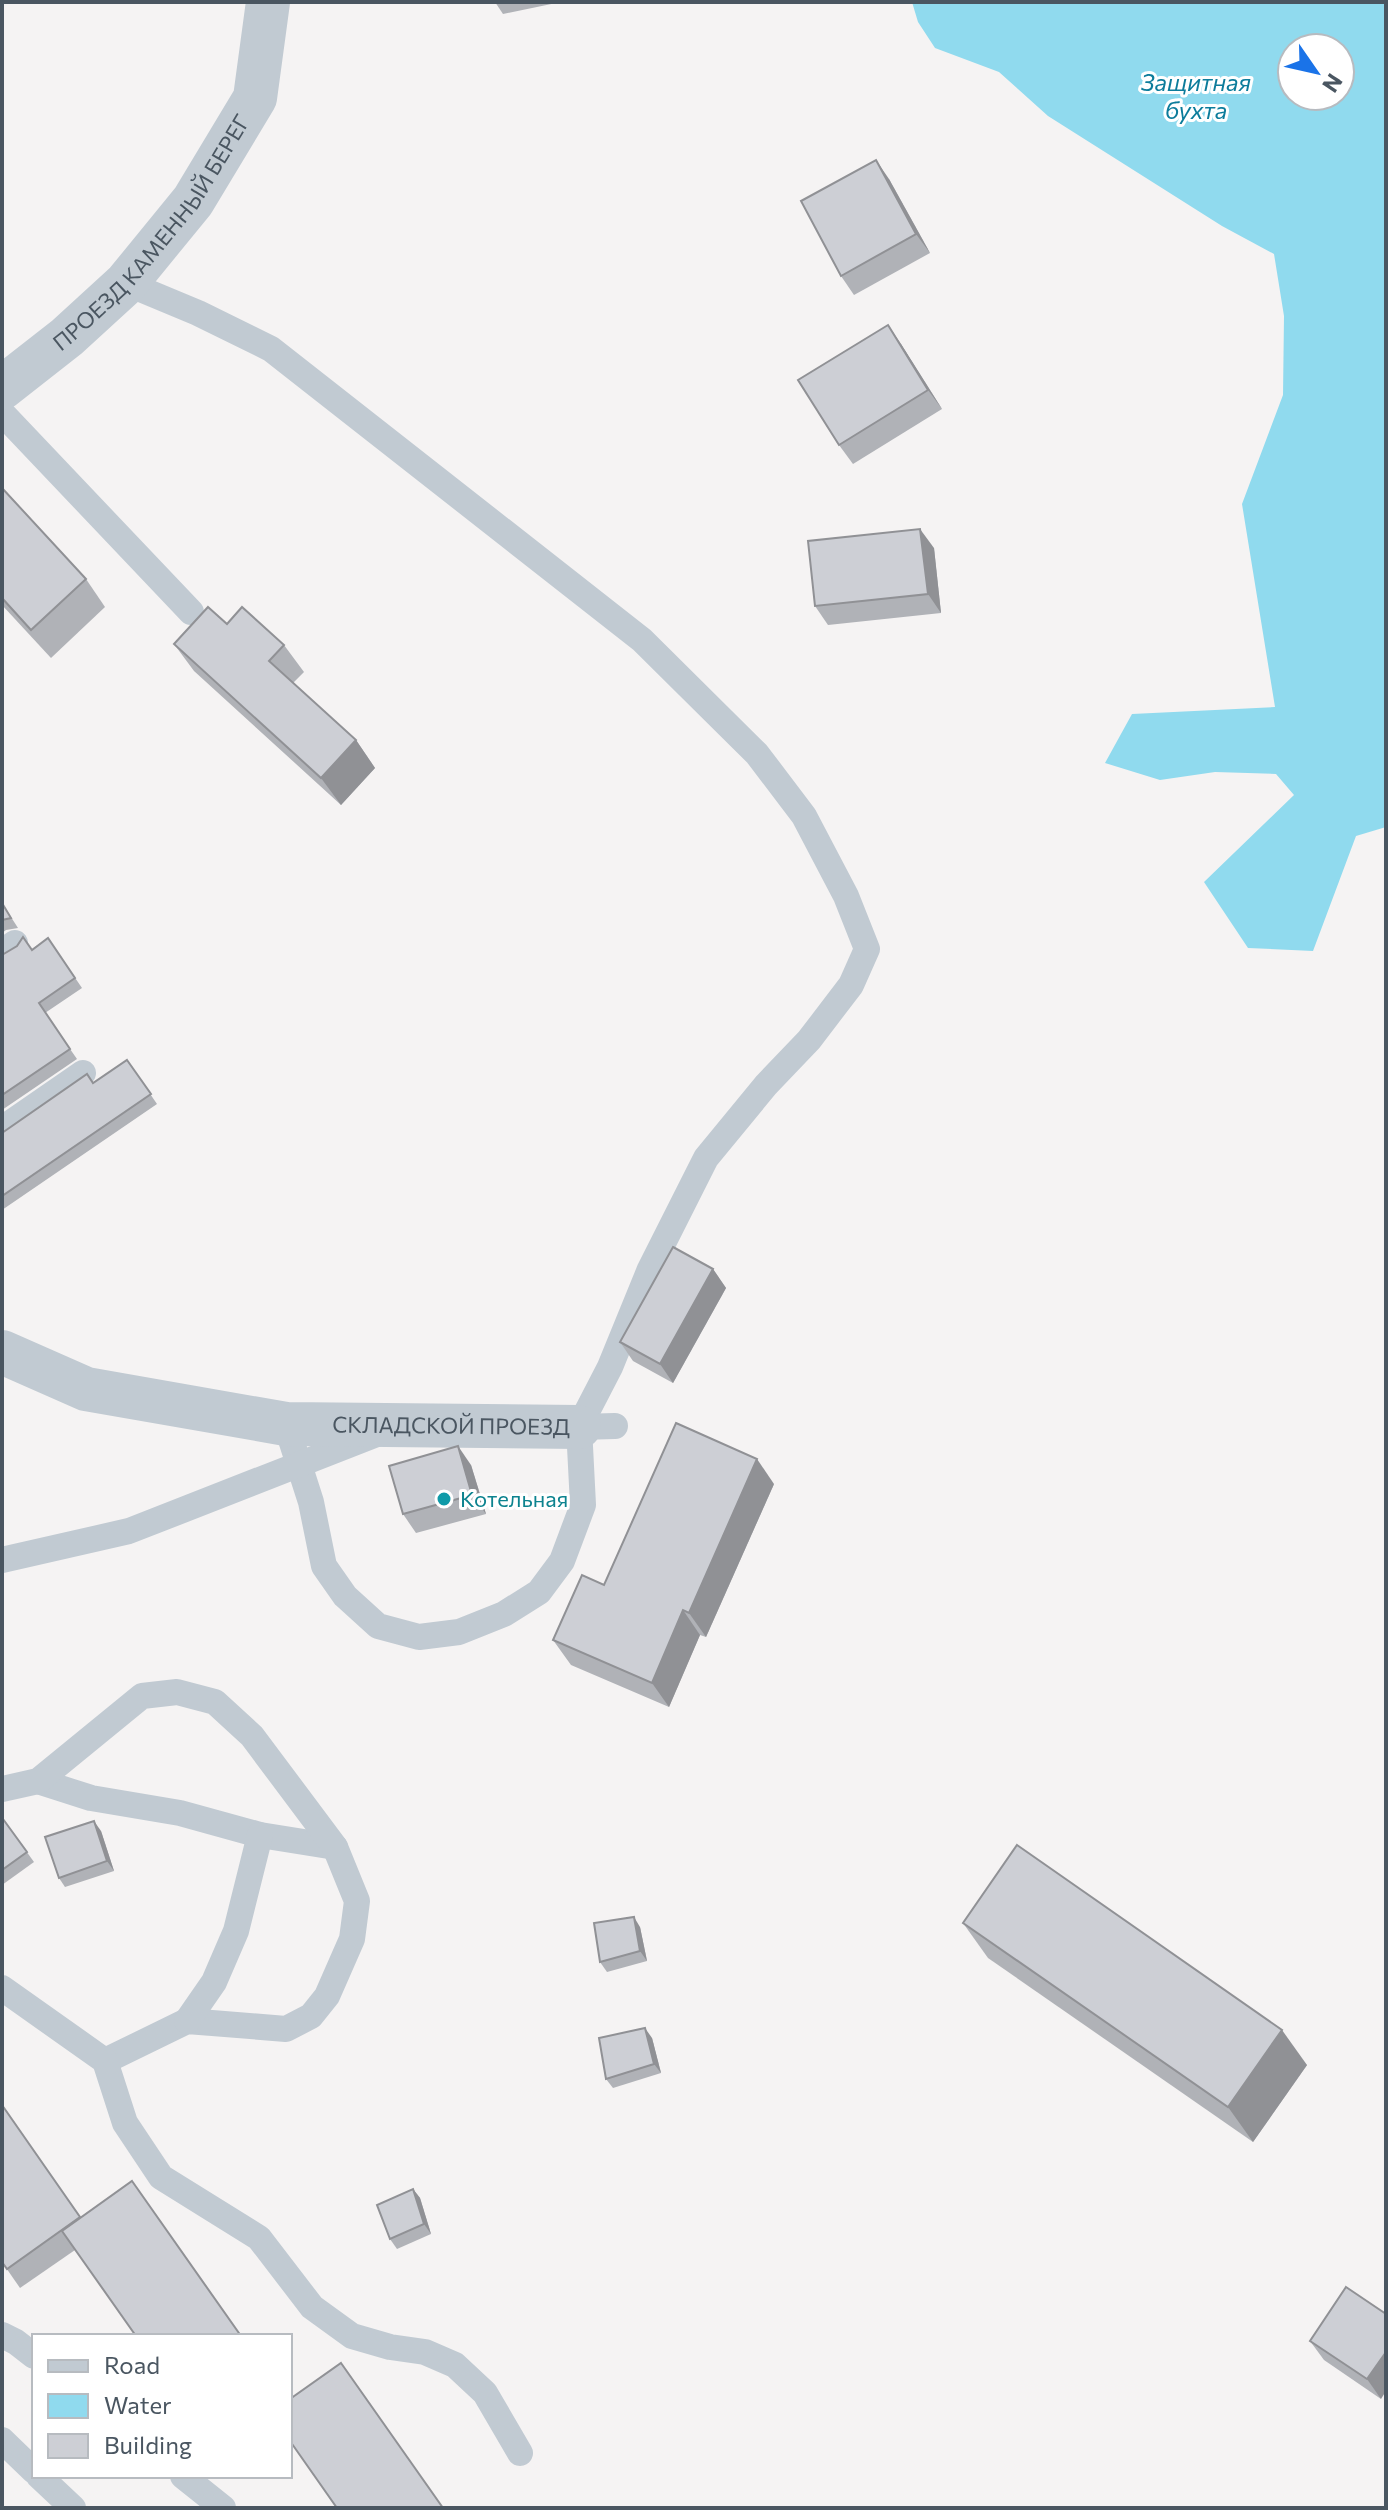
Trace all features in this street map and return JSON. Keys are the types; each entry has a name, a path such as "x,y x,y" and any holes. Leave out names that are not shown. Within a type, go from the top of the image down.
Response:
{"street":[{"name":"ПРОЕЗД КАМЕННЫЙ БЕРЕГ","path":"2,388 67,337 126,283 193,201 255,98 268,2"},
{"name":"СКЛАДСКОЙ ПРОЕЗД","path":"2,1352 86,1389 292,1444 395,1427 597,1427"}],"lane":[{"name":"СКЛАДСКОЙ ПРОЕЗД","path":"126,283 198,313 271,349 642,640 757,754 804,816 846,896 867,949 851,985 809,1040 766,1085 706,1158 650,1269 610,1367 597,1427"},
{"path":"2,413 191,612"},
{"path":"2,1129 83,1073"},
{"path":"2,1560 129,1531 292,1444 311,1502 324,1566 345,1596 378,1626 419,1637 459,1632 504,1614 539,1592 562,1561 583,1505 597,1427"},
{"path":"2,1789 38,1781 142,1696 177,1692 215,1702 252,1736 335,1847 357,1901 352,1939 327,1996 311,2016 286,2029 187,2021"},
{"path":"38,1781 91,1798 180,1813 260,1835 335,1847"},
{"path":"105,2061 187,2021 214,1982 236,1931 260,1835"},
{"path":"2,1988 105,2061 125,2123 161,2177 259,2238 312,2307 352,2336 390,2347 425,2352 455,2365 485,2393 520,2453"},
{"path":"2,2335 32,2354"},
{"path":"2,2440 32,2469"},
{"path":"41,2478 73,2508"},
{"path":"186,2478 223,2508"}],"water":[{"name":"Защитная бухта","path":"912,2 1386,2 1386,827 1356,836 1313,951 1248,948 1204,882 1294,795 1276,774 1215,772 1160,780 1105,763 1132,714 1275,707 1242,504 1283,395 1284,316 1274,254 1222,226 1048,116 999,72 935,48 918,22"}],"building":[{"path":"876,160 916,234 841,276 801,201"},
{"path":"888,325 928,390 839,445 798,380"},
{"path":"2,488 86,579 31,630 2,598"},
{"path":"920,529 928,594 815,606 808,541"},
{"path":"208,607 227,624 242,607 284,645 269,661 356,740 321,778 174,644"},
{"path":"2,903 11,918 2,920"},
{"path":"23,937 32,950 48,938 75,978 39,1003 70,1049 2,1095 2,955 17,946"},
{"path":"127,1060 151,1094 2,1196 2,1133 87,1074 93,1083"},
{"path":"673,1247 713,1269 660,1364 620,1342"},
{"path":"676,1423 757,1459 689,1613 683,1610 652,1683 553,1640 582,1575 604,1585"},
{"path":"458,1446 472,1495 403,1514 389,1466"},
{"path":"2,1820 27,1852 2,1870"},
{"path":"94,1821 107,1861 59,1878 45,1837"},
{"path":"1017,1845 1282,2030 1228,2107 963,1923"},
{"path":"634,1917 640,1951 600,1962 594,1923"},
{"path":"645,2028 654,2064 606,2079 599,2038"},
{"path":"2,2105 80,2217 7,2269 2,2262"},
{"path":"132,2181 240,2334 135,2334 62,2231"},
{"path":"413,2189 424,2224 390,2239 377,2205"},
{"path":"1346,2287 1386,2314 1386,2352 1367,2379 1310,2341"},
{"path":"341,2363 443,2508 337,2508 292,2444 292,2398"}],"place":[{"name":"Котельная","path":"444,1499"}]}
